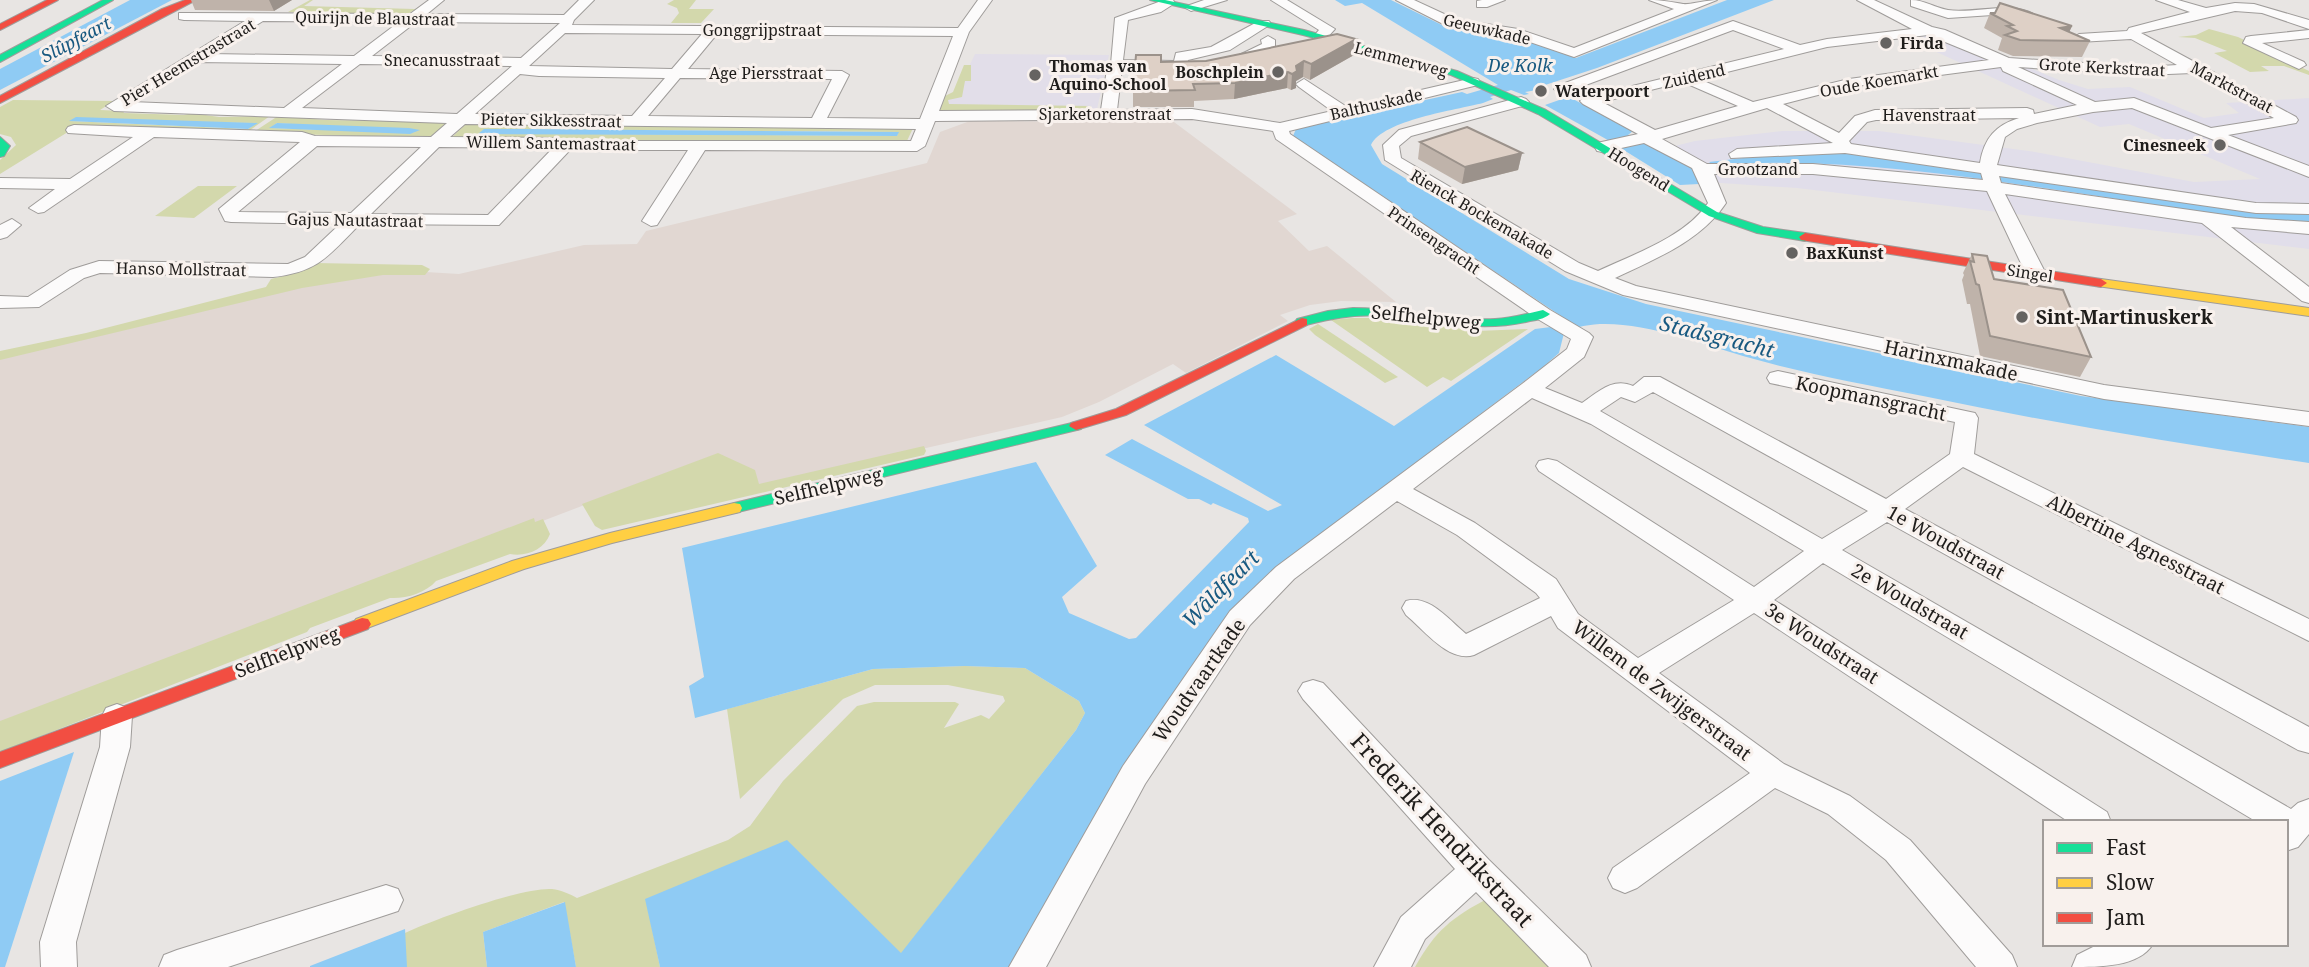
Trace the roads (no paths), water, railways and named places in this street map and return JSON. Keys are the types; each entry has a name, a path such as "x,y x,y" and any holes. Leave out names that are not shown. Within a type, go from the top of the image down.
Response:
{"main road":[{"path":"0,38 72,0"},
{"path":"0,100 165,11 192,0"},
{"path":"0,47 104,1"},
{"path":"0,59 104,1"},
{"name":"Lemmerweg","path":"1161,1 1191,7 1266,32 1288,29 1454,73 1521,103"},
{"path":"0,27 48,3"},
{"name":"Hoogend","path":"1521,103 1609,145 1713,214"},
{"path":"0,140 5,146 0,155"},
{"name":"Singel","path":"1713,214 1733,223 1761,230 2036,274 2309,312"},
{"name":"Selfhelpweg","path":"0,760 518,565 583,545 1090,423 1121,412 1315,317 1334,312 1374,310 1460,323 1521,321 1570,331"}],"street":[{"path":"285,114 437,0"},
{"name":"Hanso Mollstraat","path":"0,302 33,303 77,274 99,267 272,271 291,269 312,261 587,0"},
{"path":"928,120 962,32 985,0"},
{"path":"1191,7 1220,0"},
{"path":"1278,0 1328,29 1320,37"},
{"name":"Geeuwkade","path":"1403,0 1446,21 1518,33 1574,53 1686,9"},
{"path":"1482,4 1498,0"},
{"path":"1656,0 1686,9 1710,0"},
{"path":"1864,0 2093,107"},
{"path":"2163,0 2209,13"},
{"path":"1118,64 1116,61 1122,18 1156,9 1161,1"},
{"path":"1916,3 1948,14 1958,22 1950,32 1934,32"},
{"path":"2094,69 2089,50 2075,35 2133,35 2134,31 2243,7 2281,9 2309,25"},
{"path":"1948,14 2007,10 2037,18"},
{"name":"Quirijn de Blaustraat","path":"184,16 564,24"},
{"name":"Pier Heemstrastraat","path":"114,106 261,17"},
{"name":"Gonggrijpstraat","path":"564,24 713,30 962,32"},
{"path":"1562,89 1736,25 1800,50"},
{"path":"636,121 713,30"},
{"path":"1118,64 1209,68 1241,61 1270,46 1266,32 1249,35 1216,52 1181,56 1181,66"},
{"name":"Zuidend","path":"1588,101 1846,40 1934,32"},
{"path":"2299,65 2250,43 2251,40 2309,34"},
{"name":"Marktstraat","path":"2133,35 2290,120 2240,127"},
{"path":"1682,44 1739,65"},
{"name":"Snecanusstraat","path":"193,58 359,59 521,65 539,72 677,73"},
{"name":"Grote Kerkstraat","path":"2002,63 2145,71 2197,68"},
{"name":"Oude Koemarkt","path":"1609,145 1849,83 2002,63"},
{"path":"1108,116 1114,69 1118,64"},
{"path":"1611,70 1648,87"},
{"name":"Age Piersstraat","path":"677,73 842,75 817,123"},
{"path":"1685,78 1760,104 1843,145"},
{"path":"1304,84 1342,111"},
{"name":"Balthuskade","path":"1280,128 1342,111 1487,88"},
{"name":"Hoogend","path":"1588,101 1645,137 1699,166"},
{"name":"Rienck Bockemakade","path":"1521,103 1405,133 1391,145 1393,160 1597,279"},
{"path":"2036,274 1991,177 1996,138 2003,130 2039,118 2093,107 2134,103 2309,172"},
{"name":"Pieter Sikkesstraat","path":"114,106 462,119 817,123"},
{"name":"Havenstraat","path":"1843,145 1861,119 1875,115 2027,113"},
{"path":"2281,114 2304,113"},
{"name":"Sjarketorenstraat","path":"817,123 1215,116 1280,128"},
{"name":"Willem Santemastraat","path":"74,130 302,137 313,141 334,139 551,143 565,146 917,146 928,120"},
{"path":"2209,133 2240,127 2309,156"},
{"name":"Prinsengracht","path":"1280,128 1282,136 1570,331"},
{"path":"38,208 151,132"},
{"name":"Gajus Nautastraat","path":"313,141 228,209 231,217 354,221 493,221 565,146"},
{"name":"Grootzand","path":"1699,166 1769,150 1843,145 1991,177 2206,218 2309,228"},
{"path":"651,221 699,146"},
{"path":"1597,279 1658,250 1713,214 1717,203 1699,166"},
{"name":"Grootzand","path":"1699,166 1991,177 2256,208 2309,209"},
{"path":"0,183 74,184"},
{"path":"0,193 58,194"},
{"path":"2206,218 2309,297"},
{"path":"1630,291 1658,250"},
{"name":"Harinxmakade","path":"1597,279 1630,291 2104,392 2309,419"},
{"name":"Woudvaartkade","path":"1027,967 1134,775 1240,618 1285,573 1530,389 1570,331"},
{"name":"Koopmansgracht","path":"1778,377 1967,418 1962,457"},
{"name":"1e Woudstraat","path":"1585,411 1620,388 1634,395 1652,382 2309,741"},
{"name":"2e Woudstraat","path":"1530,389 1585,411 2285,820"},
{"path":"1638,672 1755,600 1823,550 1888,510 1962,457"},
{"name":"Albertine Agnesstraat","path":"1962,457 2309,631"},
{"name":"3e Woudstraat","path":"1548,466 2092,820"},
{"name":"Willem de Zwijgerstraat","path":"1395,490 1466,528 1546,586 1569,621 1773,773 1839,805 1898,850 1999,967"},
{"name":"Willem de Zwijgerstraat","path":"1416,608 1464,648 1558,601"},
{"name":"Frederik Hendrikstraat","path":"1313,691 1477,870 1573,967"},
{"path":"59,967 58,942 116,747 117,716"},
{"name":"Willem de Zwijgerstraat","path":"1625,878 1773,773"},
{"path":"1392,967 1413,928 1477,870"},
{"path":"177,967 386,900"},
{"path":"2090,967 2131,946"}],"water":[{"name":"Slûpfeart","path":"130,0 172,0 0,90 0,69"},
{"path":"1335,0 1391,0 1444,26 1511,34 1576,58 1727,0 1774,0 1597,68 1542,86 1543,89 1525,92 1529,94 1511,90 1490,97 1493,99 1483,103 1405,123 1378,136 1371,145 1382,164 1569,279 1646,304 2081,396 2309,427 2309,463 2164,441 1855,383 1765,362 1652,330 1604,324 1583,326 1564,333 1559,353 1543,367 1302,548 1015,967 660,967 645,899 787,840 901,953 1076,730 1085,713 1079,701 1025,668 965,666 873,669 695,718 689,686 704,677 682,548 1036,462 1097,566 1062,597 1069,613 1129,639 1136,638 1249,522 1248,518 1213,503 1211,505 1199,499 1188,499 1105,455 1132,439 1268,511 1282,505 1144,425 1276,355 1394,426 1535,329 1551,327 1564,318 1293,136 1296,129 1301,127 1462,92 1467,94 1498,85 1362,3 1345,6"},
{"path":"1562,99 1573,99 1633,131 1628,135 1693,168 1699,184 1680,185 1545,105"},
{"path":"76,117 258,123 248,129 69,121"},
{"path":"277,123 420,130 410,134 269,128"},
{"path":"484,129 899,132 897,136 478,134"},
{"path":"1786,153 1850,153 2258,211 2309,214 2309,222 2219,215 1922,172 1818,164 1713,165 1709,162"},
{"path":"74,752 5,967 0,967 0,781"},
{"path":"565,902 576,967 487,967 483,932"},
{"path":"405,929 407,967 310,967 310,966"}],"place":[{"name":"Firda","path":"1886,43"},
{"name":"Boschplein","path":"1278,72"},
{"name":"Thomas van Aquino-School","path":"1035,75"},
{"name":"Waterpoort","path":"1541,91"},
{"name":"Cinesneek","path":"2220,145"},
{"name":"BaxKunst","path":"1792,253"},
{"name":"Sint-Martinuskerk","path":"2022,317"}],"water label":[{"name":"De Kolk","path":"1520,66"},
{"name":"Stadsgracht","path":"1717,337"},
{"name":"Wâldfeart","path":"1221,589"}]}
